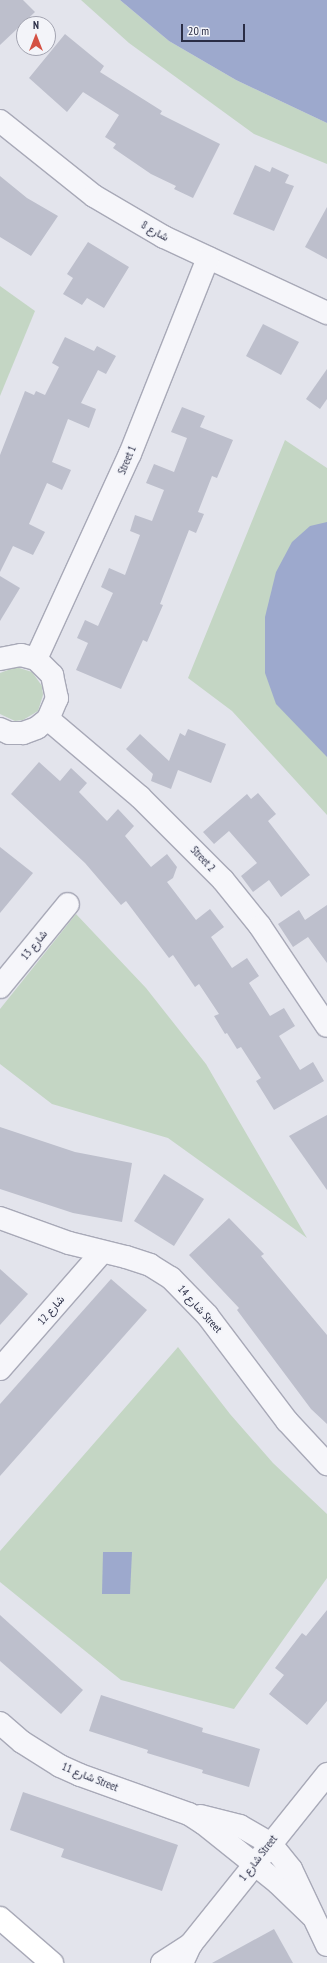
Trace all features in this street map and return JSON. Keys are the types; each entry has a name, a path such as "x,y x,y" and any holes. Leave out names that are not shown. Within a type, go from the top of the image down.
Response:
{"main road":[{"path":"0,1918 52,1963"}],"street":[{"name":"شارع 8","path":"0,121 94,196 164,237 327,313"},
{"name":"Street 1","path":"36,659 130,454 208,258"},
{"path":"0,659 21,655 36,659 45,666 56,686 54,709 48,719 37,728 23,733 9,733 0,729"},
{"name":"Street 2","path":"48,719 140,797 223,880 260,926 327,1026"},
{"name":"شارع 13","path":"0,987 68,904"},
{"name":"شارع 14 Street","path":"0,1218 102,1252 150,1265 171,1278 190,1294 287,1421 327,1464"},
{"name":"شارع 12","path":"0,1369 102,1252"},
{"name":"شارع 11 Street","path":"0,1723 40,1754 80,1776 189,1814 240,1826 270,1843"},
{"name":"شارع 1 Street","path":"180,1959 254,1863 327,1774"},
{"name":"شارع 11 Street","path":"189,1814 216,1832 254,1863 312,1916"},
{"path":"270,1843 292,1869 312,1916 327,1945"}],"green space":[{"path":"81,0 120,0 169,41 236,80 327,123 327,164 254,134 129,43"},
{"path":"0,286 35,311 0,396"},
{"path":"285,440 327,468 327,815 232,711 188,678"},
{"path":"16,667 32,672 42,686 43,695 38,711 23,720 15,721 0,714 0,673"},
{"path":"76,914 146,988 206,1064 307,1238 168,1138 52,1104 0,1064 0,1009"},
{"path":"178,1347 230,1414 273,1463 327,1514 327,1578 234,1709 121,1680 0,1582 0,1551"}],"water":[{"path":"120,0 327,0 327,123 236,80 169,41"},
{"path":"327,522 327,757 276,704 265,673 265,617 276,572 292,542 310,526"},
{"path":"103,1552 132,1552 130,1594 102,1594"}],"building":[{"path":"0,0 23,0 35,12 31,16 16,16 16,30 0,45"},
{"path":"65,34 104,66 100,72 162,111 160,114 220,144 193,198 174,189 176,186 151,174 113,148 116,144 105,137 119,115 83,92 67,112 29,78 47,56 56,56 56,45"},
{"path":"255,165 270,172 272,167 289,175 285,183 294,186 274,231 233,214"},
{"path":"0,176 27,198 58,216 31,256 0,237"},
{"path":"327,207 327,259 305,247"},
{"path":"88,242 129,267 104,308 87,298 82,305 63,294 73,278 67,274"},
{"path":"263,324 299,342 281,375 246,356"},
{"path":"65,337 94,351 97,346 116,356 106,374 98,370 81,403 96,409 89,428 68,419 52,462 71,470 62,490 47,483 29,524 45,532 33,555 13,546 0,572 0,455 25,391 34,395 36,391 45,395 59,367 52,363"},
{"path":"327,369 327,399 320,409 306,399"},
{"path":"182,407 205,416 200,427 233,440 217,478 212,476 198,512 204,514 196,533 189,530 160,604 163,605 147,642 143,640 121,689 76,670 88,643 77,638 85,620 98,626 113,593 101,587 109,568 125,575 140,535 130,531 135,515 152,521 164,490 146,483 154,464 174,472 187,438 171,432"},
{"path":"0,576 20,588 0,621"},
{"path":"188,729 226,744 211,783 178,770 171,789 151,781 153,774 126,749 140,734 169,761 180,733 185,736"},
{"path":"39,762 60,781 71,768 87,783 79,792 107,821 118,809 134,826 125,836 151,867 167,854 177,867 173,878 167,882 196,920 210,909 224,927 211,937 232,968 247,958 259,976 249,983 270,1016 284,1008 295,1026 279,1036 300,1070 313,1062 324,1081 274,1110 256,1081 261,1078 241,1047 237,1049 227,1033 225,1034 214,1016 219,1014 199,984 195,987 173,955 169,958 126,901 121,905 85,863 11,794"},
{"path":"258,793 276,814 268,821 310,875 281,897 269,880 253,892 241,876 257,863 229,831 214,844 203,832 247,794 251,799"},
{"path":"0,847 33,873 0,913"},
{"path":"327,905 327,963 308,937 293,947 278,924 299,910 305,920"},
{"path":"327,1115 327,1190 289,1136"},
{"path":"0,1127 75,1152 132,1163 122,1222 73,1213 0,1189"},
{"path":"164,1174 204,1199 174,1246 134,1221"},
{"path":"229,1218 264,1254 261,1256 327,1335 327,1424 311,1409 237,1310 239,1308 189,1255"},
{"path":"0,1269 28,1294 0,1325"},
{"path":"111,1279 147,1310 0,1476 0,1404"},
{"path":"327,1610 327,1701 307,1725 269,1694 284,1675 275,1668 302,1633 306,1636"},
{"path":"0,1615 83,1690 61,1714 0,1661"},
{"path":"101,1695 203,1728 202,1732 260,1749 249,1787 202,1773 203,1770 147,1753 148,1750 89,1731"},
{"path":"23,1792 178,1845 162,1891 61,1857 64,1849 10,1830"},
{"path":"274,1929 293,1963 212,1963"}]}
